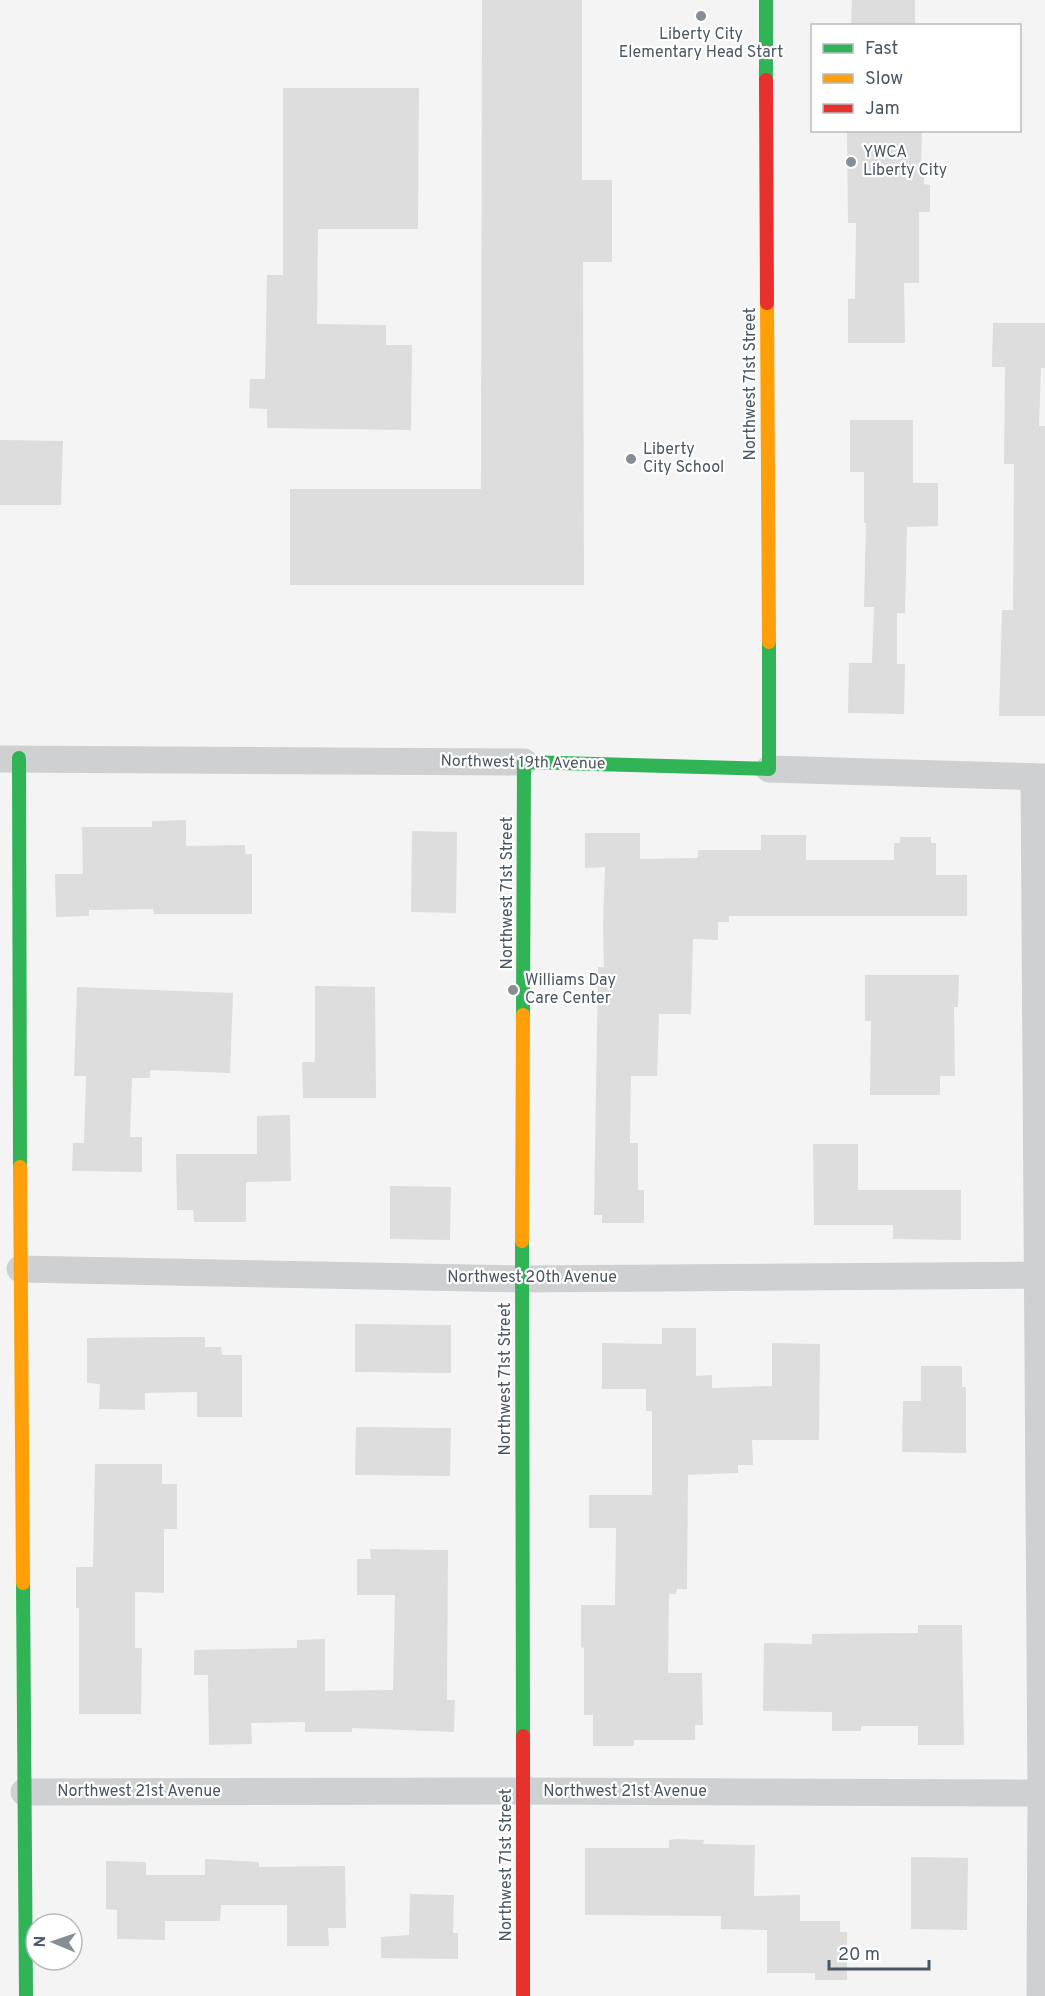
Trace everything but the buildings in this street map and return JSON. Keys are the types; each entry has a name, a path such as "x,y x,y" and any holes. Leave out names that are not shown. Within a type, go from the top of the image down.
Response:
{"street":[{"name":"Northwest 71st Street","path":"766,0 769,769"},
{"name":"Northwest 19th Avenue","path":"9,758 524,762 1039,777"},
{"path":"9,758 20,1269 26,1996"},
{"name":"Northwest 71st Street","path":"523,1996 524,762"},
{"path":"1039,777 1043,1793 1040,1996"},
{"name":"Northwest 20th Avenue","path":"20,1269 522,1279 1042,1275"},
{"name":"Northwest 21st Avenue","path":"24,1792 1043,1793"}],"traffic: fast":[{"path":"766,0 766,80"},
{"path":"523,1015 524,762 769,769 769,642"},
{"path":"19,758 20,1167"},
{"path":"522,1241 523,1736"},
{"path":"23,1583 26,1996"}],"traffic: slow":[{"path":"767,303 769,642"},
{"path":"522,1241 523,1015"},
{"path":"20,1167 23,1583"}],"traffic: jam":[{"path":"766,80 767,303"},
{"path":"523,1736 523,1996"}],"place":[{"name":"Liberty City Elementary Head Start","path":"701,16"},
{"name":"YWCA Liberty City","path":"851,162"},
{"name":"Liberty City School","path":"631,459"},
{"name":"Williams Day Care Center","path":"513,990"}]}
